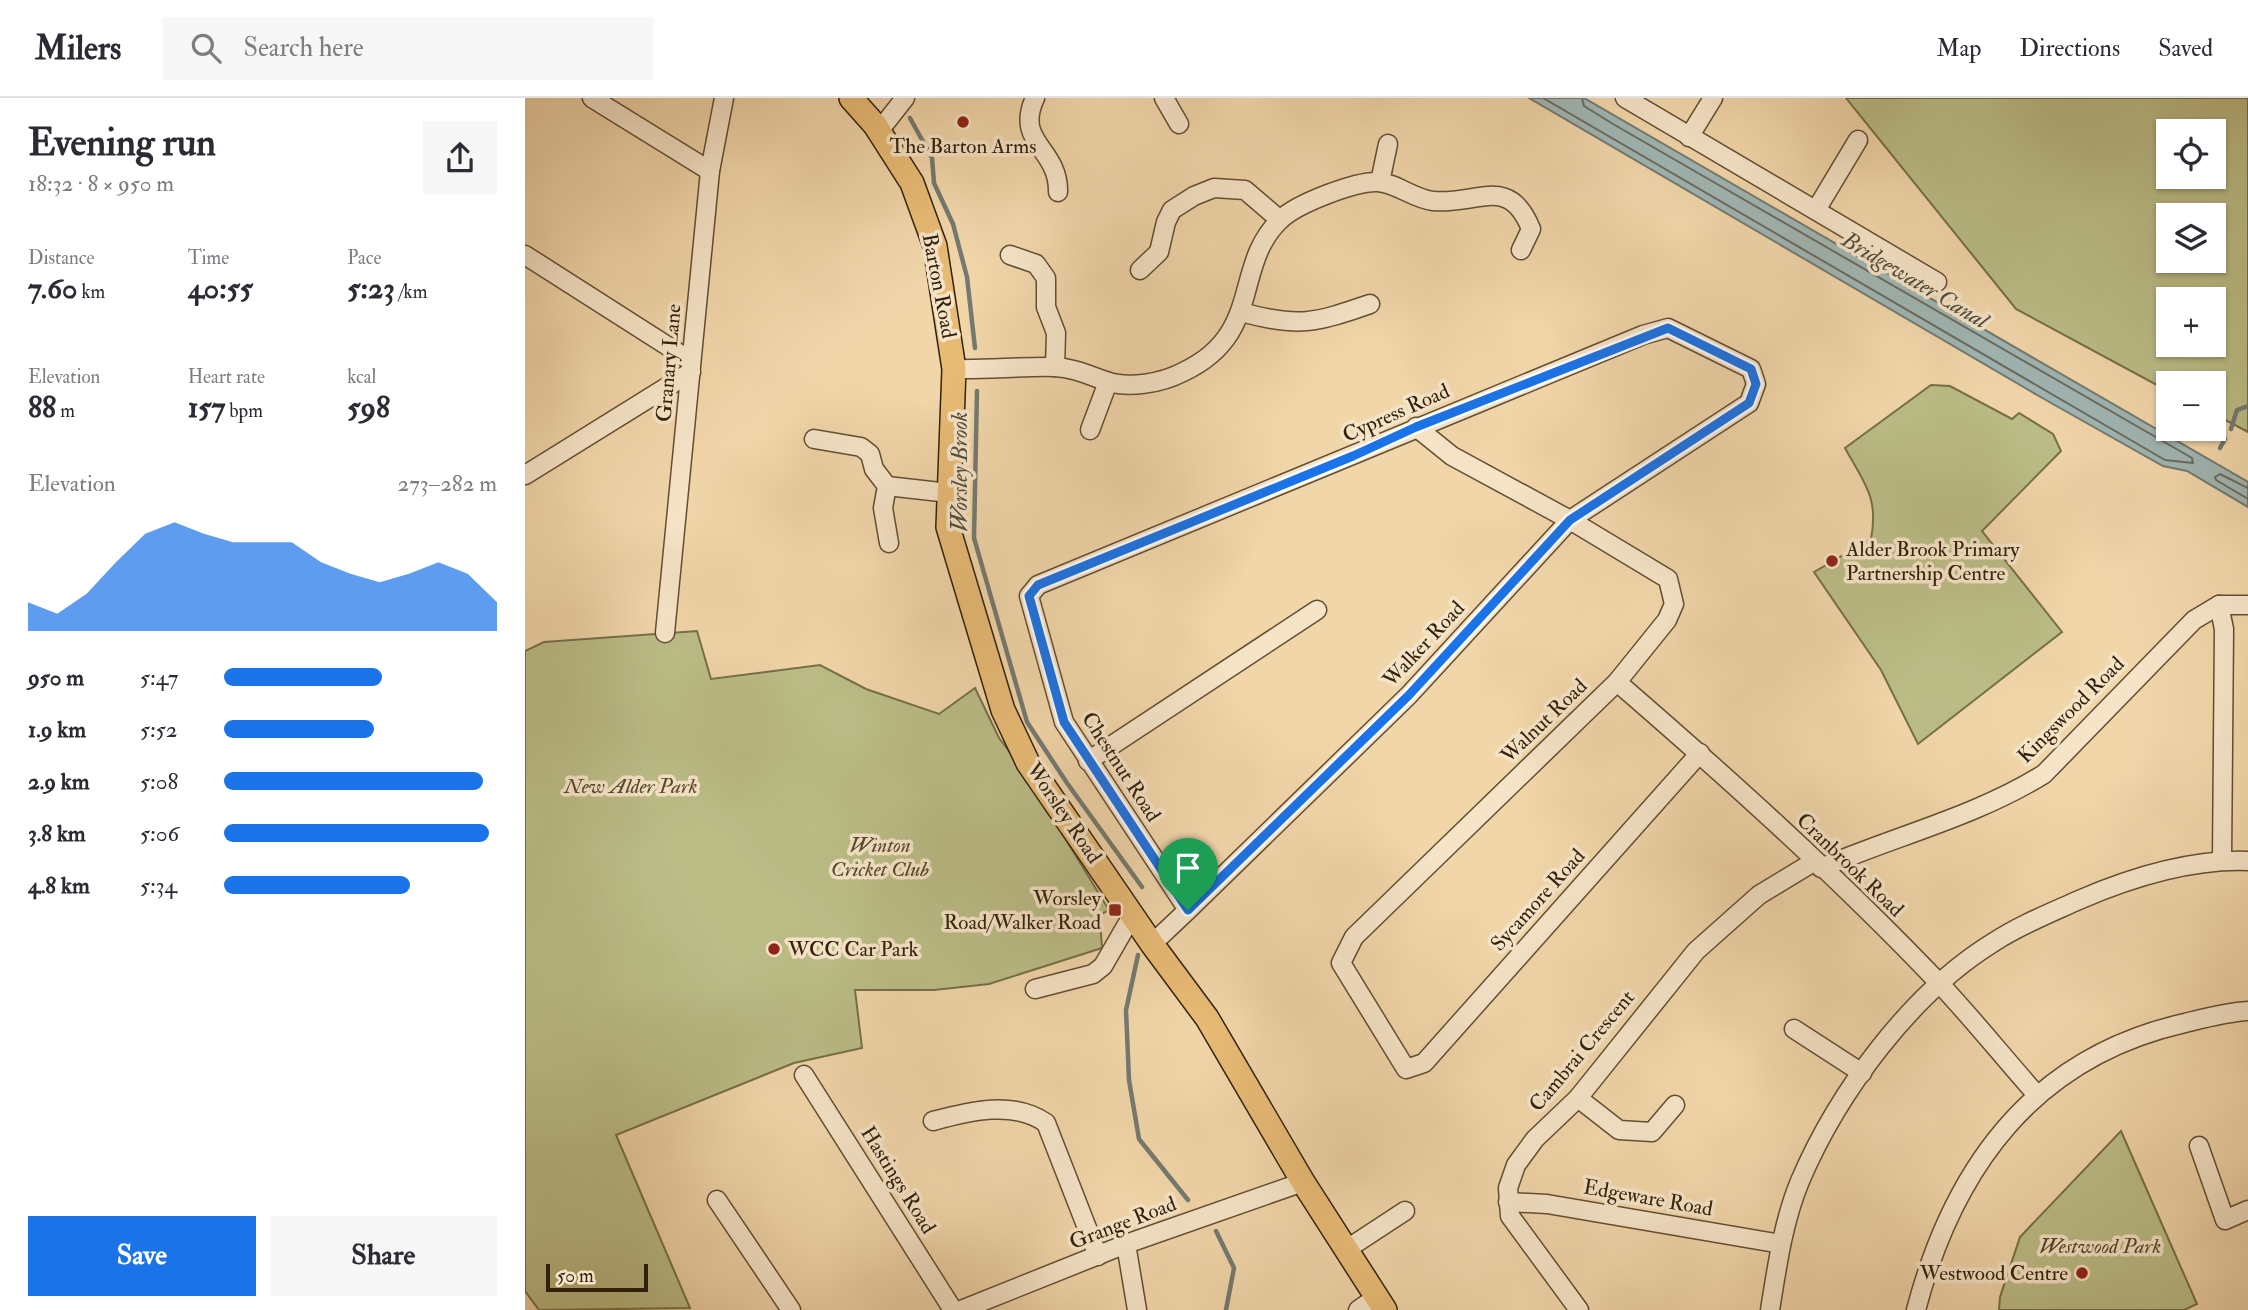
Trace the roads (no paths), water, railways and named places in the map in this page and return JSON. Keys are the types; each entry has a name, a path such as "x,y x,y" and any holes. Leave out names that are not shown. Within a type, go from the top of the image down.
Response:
{"main road":[{"name":"Barton Road","path":"851,98 879,131 912,184 935,246 954,369 948,495"},
{"name":"Worsley Road","path":"948,495 948,527 1003,710 1028,763 1152,944 1207,1018 1303,1182 1347,1249 1373,1306"}],"street":[{"path":"592,98 710,172"},
{"name":"Granary Lane","path":"665,633 710,172 724,98"},
{"path":"879,131 905,98"},
{"path":"1035,98 1030,111 1031,135 1056,167 1058,192"},
{"path":"1164,98 1179,124"},
{"path":"1625,98 1937,282"},
{"path":"1689,137 1713,98"},
{"path":"1816,211 1858,139"},
{"path":"1380,182 1388,144"},
{"path":"954,369 1055,367 1078,370 1108,382 1152,383 1183,372 1215,353 1229,336 1241,312 1263,246 1279,220 1318,199 1380,182 1429,201 1455,202 1486,196 1515,201 1524,211 1531,229 1521,250"},
{"path":"1140,270 1159,252 1166,222 1172,210 1193,196 1214,188 1245,190 1279,220"},
{"path":"525,255 691,367 525,475"},
{"path":"1010,255 1036,264 1046,278 1045,307 1056,333 1055,367"},
{"path":"1241,312 1279,322 1303,324 1370,304"},
{"name":"Cypress Road","path":"1029,596 1038,585 1341,461 1416,427 1668,328 1751,369 1756,384 1749,403"},
{"path":"1090,430 1108,382"},
{"name":"Walker Road","path":"1152,944 1409,695 1570,520 1749,403"},
{"name":"Walnut Road","path":"1406,1069 1341,962 1354,937 1617,682 1667,620 1674,604 1668,579 1570,520 1452,456 1416,427"},
{"path":"814,439 861,447 870,454 874,469 887,486 948,495"},
{"path":"887,486 883,508 889,542"},
{"name":"Chestnut Road","path":"1029,596 1064,722 1188,910"},
{"path":"2223,860 2224,629 2219,605 2248,604"},
{"name":"Kingswood Road","path":"1818,864 1943,822 2015,791 2044,774 2193,620 2219,605"},
{"path":"1088,761 1317,610"},
{"name":"Cranbrook Road","path":"1617,682 1700,754 1818,864 1939,984 2037,1095"},
{"name":"Sycamore Road","path":"1406,1069 1424,1063 1700,754"},
{"path":"1770,1310 1781,1244 1800,1182 1862,1073 1889,1037 1939,984 1993,942 2103,890 2223,860 2248,861"},
{"name":"Cambrai Crescent","path":"1507,1202 1507,1188 1516,1165 1535,1139 1577,1098 1696,951 1759,895 1818,864"},
{"path":"1035,989 1093,974 1103,966 1133,914"},
{"path":"1916,1310 1934,1251 1965,1186 1982,1156 2037,1095 2126,1038 2201,1019 2248,1012"},
{"path":"1794,1029 1862,1073"},
{"name":"Hastings Road","path":"804,1075 953,1310"},
{"path":"1577,1098 1619,1130 1630,1131 1651,1132 1675,1105"},
{"path":"933,1121 962,1113 1007,1108 1032,1113 1046,1123 1098,1256"},
{"path":"2199,1146 2225,1220 2248,1210"},
{"name":"Grange Road","path":"961,1310 1126,1244 1303,1182"},
{"path":"717,1200 791,1310"},
{"path":"1507,1202 1510,1216 1517,1227 1579,1310"},
{"name":"Edgeware Road","path":"1507,1202 1547,1204 1781,1244"},
{"path":"1347,1249 1405,1211"},
{"path":"1126,1244 1137,1310"}],"water":[{"path":"1529,98 1584,98 2156,429 2156,441 2177,441 2248,482 2248,507 2187,471 2163,466"}],"waterway":[{"name":"Worsley Brook","path":"910,118 932,158 934,183 953,224 967,277 975,348"},
{"name":"Worsley Brook","path":"977,391 974,538 1027,722 1142,887"},
{"path":"2231,429 2237,410 2248,406"},
{"path":"2220,448 2224,441"},
{"name":"Worsley Brook","path":"1138,955 1126,1010 1129,1080 1139,1139 1188,1200"},
{"name":"Worsley Brook","path":"1216,1231 1234,1268 1226,1310"}],"place":[{"name":"The Barton Arms","path":"963,122"},
{"name":"Alder Brook Primary Partnership Centre","path":"1832,561"},
{"name":"Worsley Road/Walker Road","path":"1115,910"},
{"name":"WCC Car Park","path":"774,949"},
{"name":"Westwood Centre","path":"2082,1273"}],"water label":[{"name":"Bridgewater Canal","path":"1915,280"}],"park label":[{"name":"New Alder Park","path":"631,786"},
{"name":"Winton Cricket Club","path":"880,857"},
{"name":"Westwood Park","path":"2100,1246"}]}
